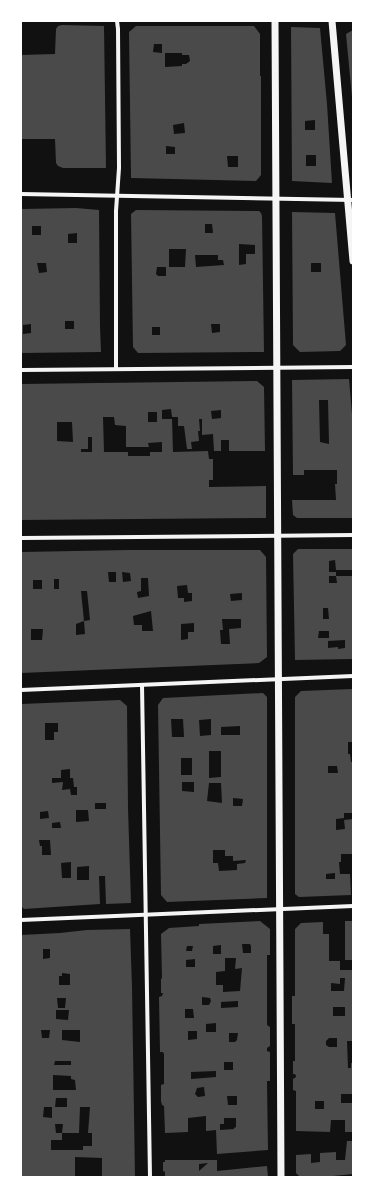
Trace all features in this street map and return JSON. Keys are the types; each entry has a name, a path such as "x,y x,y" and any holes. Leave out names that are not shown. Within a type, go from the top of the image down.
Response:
{"street":[{"path":"116,369 116,211 119,168 117,21"},
{"path":"275,21 281,1177"},
{"path":"332,21 350,200 353,260"},
{"path":"21,194 350,200"},
{"path":"21,370 353,367"},
{"path":"21,538 353,535"},
{"path":"21,690 353,676"},
{"path":"142,685 147,915 150,1177"},
{"path":"21,920 353,906"}],"building":[{"path":"58,26 104,26 106,168 63,168 58,166 56,163 55,139 21,139 21,55 55,54 56,29"},
{"path":"136,26 254,26 260,34 261,76 261,175 256,181 131,178 129,32","holes":["154,44 162,44 162,53 153,52","165,53 182,53 182,55 189,55 190,61 186,64 182,64 182,66 165,67","184,123 185,133 174,134 173,125","166,146 175,147 175,154 166,154","227,156 238,156 238,167 228,167"]},
{"path":"291,27 320,28 332,183 292,181","holes":["315,120 315,130 305,130 305,121","306,155 316,155 316,166 306,166"]},
{"path":"353,30 353,97 352,97 346,34"},
{"path":"76,208 99,210 101,352 21,353 21,209","holes":["32,226 41,226 41,235 32,235","77,233 77,243 68,243 68,234","37,263 46,263 47,272 39,273","65,321 74,321 74,329 65,329","31,324 31,333 23,334 23,325"]},
{"path":"136,210 259,211 261,213 264,352 138,353 133,347 131,214","holes":["205,224 212,224 213,233 205,233","239,244 255,245 255,254 246,254 246,264 239,265","169,249 186,249 185,267 169,267","195,255 218,255 218,260 223,260 224,265 196,267","157,267 166,267 166,276 158,276 156,274","211,324 220,324 220,332 212,333","152,327 160,327 160,335 152,335"]},
{"path":"292,212 335,213 346,345 340,351 300,352 293,345","holes":["311,263 321,263 321,272 311,272"]},
{"path":"349,379 353,426 353,518 297,518 293,515 292,500 336,500 335,484 337,484 337,470 304,470 304,475 293,475 292,380","holes":["319,400 328,400 329,444 320,442"]},
{"path":"257,381 264,387 265,451 229,451 229,440 221,440 221,451 214,451 213,434 202,435 202,419 199,419 199,441 191,442 192,449 187,449 184,426 178,426 178,417 172,417 171,409 162,410 162,419 172,419 173,452 208,451 209,459 213,459 213,480 209,480 209,487 266,486 266,518 21,520 21,384","holes":["221,410 221,418 212,419 211,411","148,412 157,412 157,422 148,422","103,417 114,417 115,425 126,426 126,447 149,447 148,443 162,442 162,452 150,452 150,456 128,456 128,452 104,452","57,422 72,422 73,442 57,441","88,437 92,437 92,452 81,452 81,449 88,449"]},
{"path":"298,549 353,549 353,570 336,570 335,560 329,561 329,572 336,572 336,576 353,576 353,659 295,660 293,554","holes":["329,576 336,576 337,583 329,583","323,608 328,608 329,619 323,619","319,631 329,631 329,638 318,638","345,640 345,648 328,648 328,641"]},
{"path":"260,550 266,557 267,657 259,663 21,673 21,552","holes":["108,572 116,572 116,582 109,582","122,572 130,573 131,581 123,582","141,578 148,578 149,596 138,598 137,592 141,591","54,579 59,579 59,589 54,589","33,580 42,580 42,589 33,589","187,585 188,593 192,593 192,601 184,602 184,598 178,598 177,586","81,591 87,591 90,620 84,621","242,593 242,600 231,601 230,594","151,611 153,631 142,631 142,625 134,625 133,616","222,619 241,619 241,628 229,629 230,644 221,644 220,630 223,630","84,621 85,634 76,635 76,624","194,623 194,632 188,632 188,639 181,640 181,624","31,629 43,629 42,640 31,640"]},
{"path":"353,689 353,742 348,742 348,754 350,754 351,762 353,762 353,813 344,813 344,818 336,819 336,830 345,829 344,820 353,819 353,854 341,854 341,862 339,862 340,874 350,874 351,895 299,897 295,894 295,697 301,691","holes":["328,766 337,766 338,773 328,773","335,873 335,879 326,879 326,874"]},
{"path":"263,693 267,697 267,898 167,902 161,895 158,705 163,698","holes":["171,719 183,719 184,737 172,737","211,719 211,735 200,736 199,720","240,726 240,735 221,735 221,727","209,751 221,751 221,777 209,778","181,758 192,758 192,775 181,775","182,782 194,782 194,792 182,791","209,783 221,783 222,803 207,801","233,798 243,799 242,806 233,806","213,850 225,850 225,856 233,856 233,861 246,860 245,863 237,864 237,870 219,871 218,863 213,863"]},
{"path":"120,700 127,706 131,903 106,904 105,876 99,876 100,904 24,909 21,906 21,704","holes":["45,723 58,723 58,732 54,732 54,740 45,740","70,769 70,778 73,778 74,787 77,787 77,795 71,795 70,789 62,790 63,782 52,783 52,778 61,778 61,770","95,803 106,803 106,809 95,809","76,810 88,810 89,821 76,822","48,811 49,818 40,819 40,812","60,822 61,828 52,828 52,823","39,840 50,840 51,855 42,855 42,846 40,846","71,862 71,878 62,878 61,863","89,866 89,880 77,880 77,867"]},
{"path":"260,921 270,929 270,955 267,955 267,1025 270,1027 270,1046 267,1048 267,1051 270,1052 270,1081 267,1081 268,1150 217,1154 216,1130 206,1131 206,1116 188,1118 188,1132 165,1133 164,1106 162,1105 161,1101 161,1085 164,1084 164,1054 163,1052 160,1052 159,997 162,996 163,993 161,993 161,934 169,928 199,926 199,924","holes":["242,944 250,944 251,953 243,953","221,945 221,954 213,954 213,946","187,946 193,946 192,951 186,951","225,958 236,958 235,969 242,968 240,991 223,992 223,985 216,985 216,972 225,971","195,959 195,967 186,967 186,960","202,997 210,998 211,1001 209,1005 202,1005","238,1001 238,1007 221,1008 221,1002","185,1009 193,1009 194,1018 185,1018","216,1023 216,1032 206,1032 206,1024","188,1031 197,1031 197,1039 188,1040","229,1033 238,1033 237,1040 235,1042 229,1042","224,1062 233,1062 233,1070 224,1070","216,1071 216,1077 191,1079 191,1072","204,1087 205,1096 198,1097 195,1094 197,1088","227,1096 237,1096 237,1105 228,1105","224,1118 236,1118 236,1127 234,1129 220,1130 220,1124 224,1124"]},
{"path":"345,921 353,921 353,960 345,960"},
{"path":"323,922 323,934 329,934 329,961 340,961 340,970 353,970 353,1041 347,1041 348,1068 351,1068 351,1063 353,1063 353,1094 341,1094 341,1103 353,1103 353,1132 345,1132 345,1120 331,1120 330,1132 296,1131 296,1091 293,1090 293,1079 296,1077 295,1074 293,1074 293,1061 295,1061 295,1024 292,1024 292,996 295,996 295,929 301,923","holes":["340,978 345,978 344,991 331,991 331,983 340,984","333,1007 345,1007 345,1016 333,1016","329,1038 337,1038 337,1047 329,1047 326,1045 326,1041","315,1101 324,1101 324,1109 315,1109"]},
{"path":"130,929 135,1177 102,1177 102,1158 75,1157 75,1177 21,1177 21,935 87,930","holes":["43,949 50,949 50,958 43,959","62,973 70,974 70,985 59,985 59,976 62,976","57,998 66,998 65,1008 58,1008","56,1010 69,1010 68,1020 56,1019","41,1030 50,1030 49,1038 42,1038","62,1030 80,1030 80,1042 62,1040","55,1061 71,1061 71,1065 54,1065","53,1075 71,1076 71,1079 75,1080 76,1090 53,1090","56,1098 67,1098 67,1107 55,1107","44,1107 52,1107 52,1118 43,1117","80,1107 90,1107 88,1133 92,1133 92,1146 83,1146 83,1150 51,1150 51,1140 62,1140 62,1133 79,1133","55,1124 63,1124 62,1133 56,1133"]},
{"path":"347,1141 353,1141 353,1174 323,1177 300,1177 296,1173 296,1155 311,1154 311,1163 320,1162 320,1153 336,1152 336,1160 345,1160"},
{"path":"165,1160 217,1160 217,1171 267,1166 268,1177 165,1177 163,1162 165,1162","holes":["208,1163 199,1171 199,1164"]}]}
